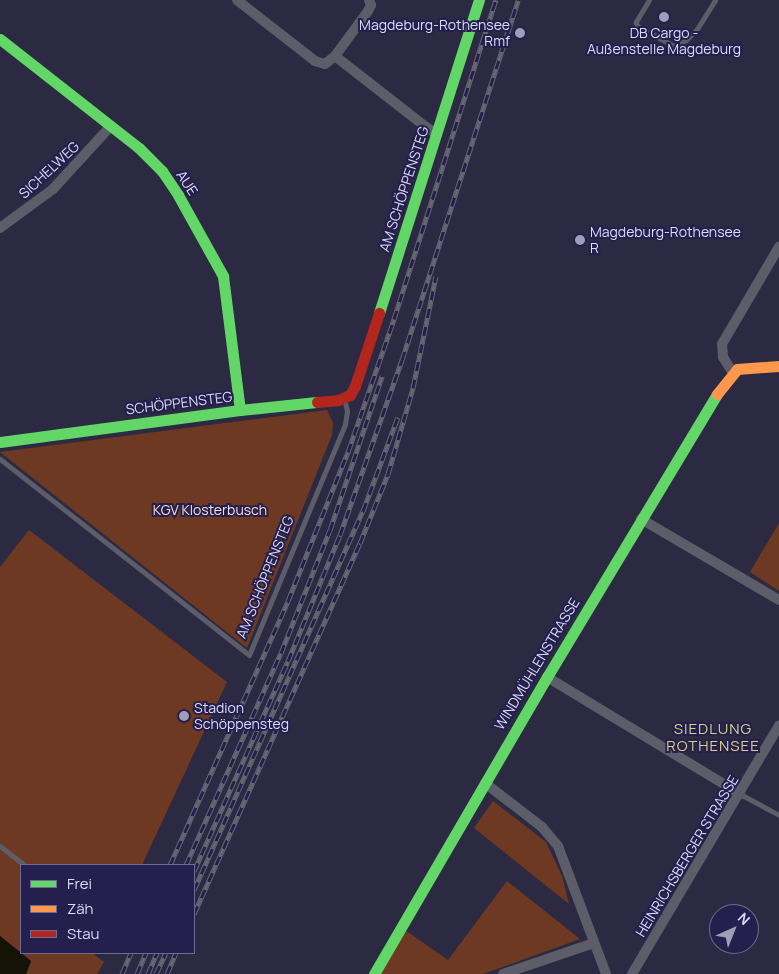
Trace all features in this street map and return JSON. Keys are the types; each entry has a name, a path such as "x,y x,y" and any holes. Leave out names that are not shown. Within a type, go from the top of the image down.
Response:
{"street":[{"path":"237,0 317,63 325,64 335,56 368,11 371,6 369,0"},
{"name":"AM SCHÖPPENSTEG","path":"344,398 351,394 355,386 479,0"},
{"name":"AUE","path":"0,39 139,148 162,171 178,195 218,266 224,281 240,410"},
{"path":"335,56 437,134"},
{"name":"SICHELWEG","path":"0,228 53,189 110,126"},
{"path":"779,247 722,344 723,357 733,374 737,369 779,366"},
{"name":"WINDMÜHLENSTRASSE","path":"374,974 546,677 695,428 733,374"},
{"name":"SCHÖPPENSTEG","path":"0,442 344,398"},
{"path":"641,519 779,600"},
{"path":"546,677 740,794"},
{"name":"HEINRICHSBERGER STRASSE","path":"632,974 779,725"},
{"path":"485,783 542,827 554,840 568,868 606,974"},
{"path":"503,974 594,943"}],"lane":[{"path":"648,0 636,26 675,46 686,40 697,29 715,0"},
{"name":"AM SCHÖPPENSTEG","path":"0,459 249,656 345,424 347,414 344,398"},
{"path":"740,794 779,815"},
{"path":"0,846 23,864"}],"green space":[{"name":"KGV Klosterbusch","path":"327,410 333,423 332,435 247,648 0,452"},
{"path":"779,523 779,591 750,572"},
{"path":"29,530 227,682 142,864 20,864 20,952 0,936 0,567"},
{"path":"493,801 546,842 562,876 569,904 474,828"},
{"path":"507,881 580,939 483,974 378,974 405,930 448,960"},
{"path":"22,954 93,954 104,962 97,974 26,974 31,961"}],"shaded area":[{"path":"0,936 31,961 26,974 0,974"}],"railway":[{"path":"170,864 288,601 348,452 394,319 496,0"},
{"path":"195,869 288,661 340,535 402,360 518,0"},
{"path":"195,912 360,543 388,474 413,388 436,276"},
{"path":"186,864 281,653 330,530 382,376"},
{"path":"195,888 363,511 398,417"},
{"path":"122,974 131,954"},
{"path":"137,974 146,954"},
{"path":"148,974 157,954"},
{"path":"156,974 166,954"},
{"path":"167,974 176,954"}],"traffic: fast":[{"path":"379,313 479,0"},
{"path":"0,39 139,148 162,171 178,195 223,276 240,410"},
{"path":"374,974 547,677 717,394"},
{"path":"0,442 240,410 317,402"}],"traffic: slow":[{"path":"717,394 737,369 779,366"}],"traffic: jam":[{"path":"317,402 338,400 350,395 355,386 379,313"}],"place":[{"name":"DB Cargo - Außenstelle Magdeburg","path":"664,17"},
{"name":"Magdeburg-Rothensee Rmf","path":"520,33"},
{"name":"Magdeburg-Rothensee R","path":"580,240"},
{"name":"Stadion Schöppensteg","path":"184,716"}],"district":[{"name":"SIEDLUNG ROTHENSEE","path":"713,736"}]}
